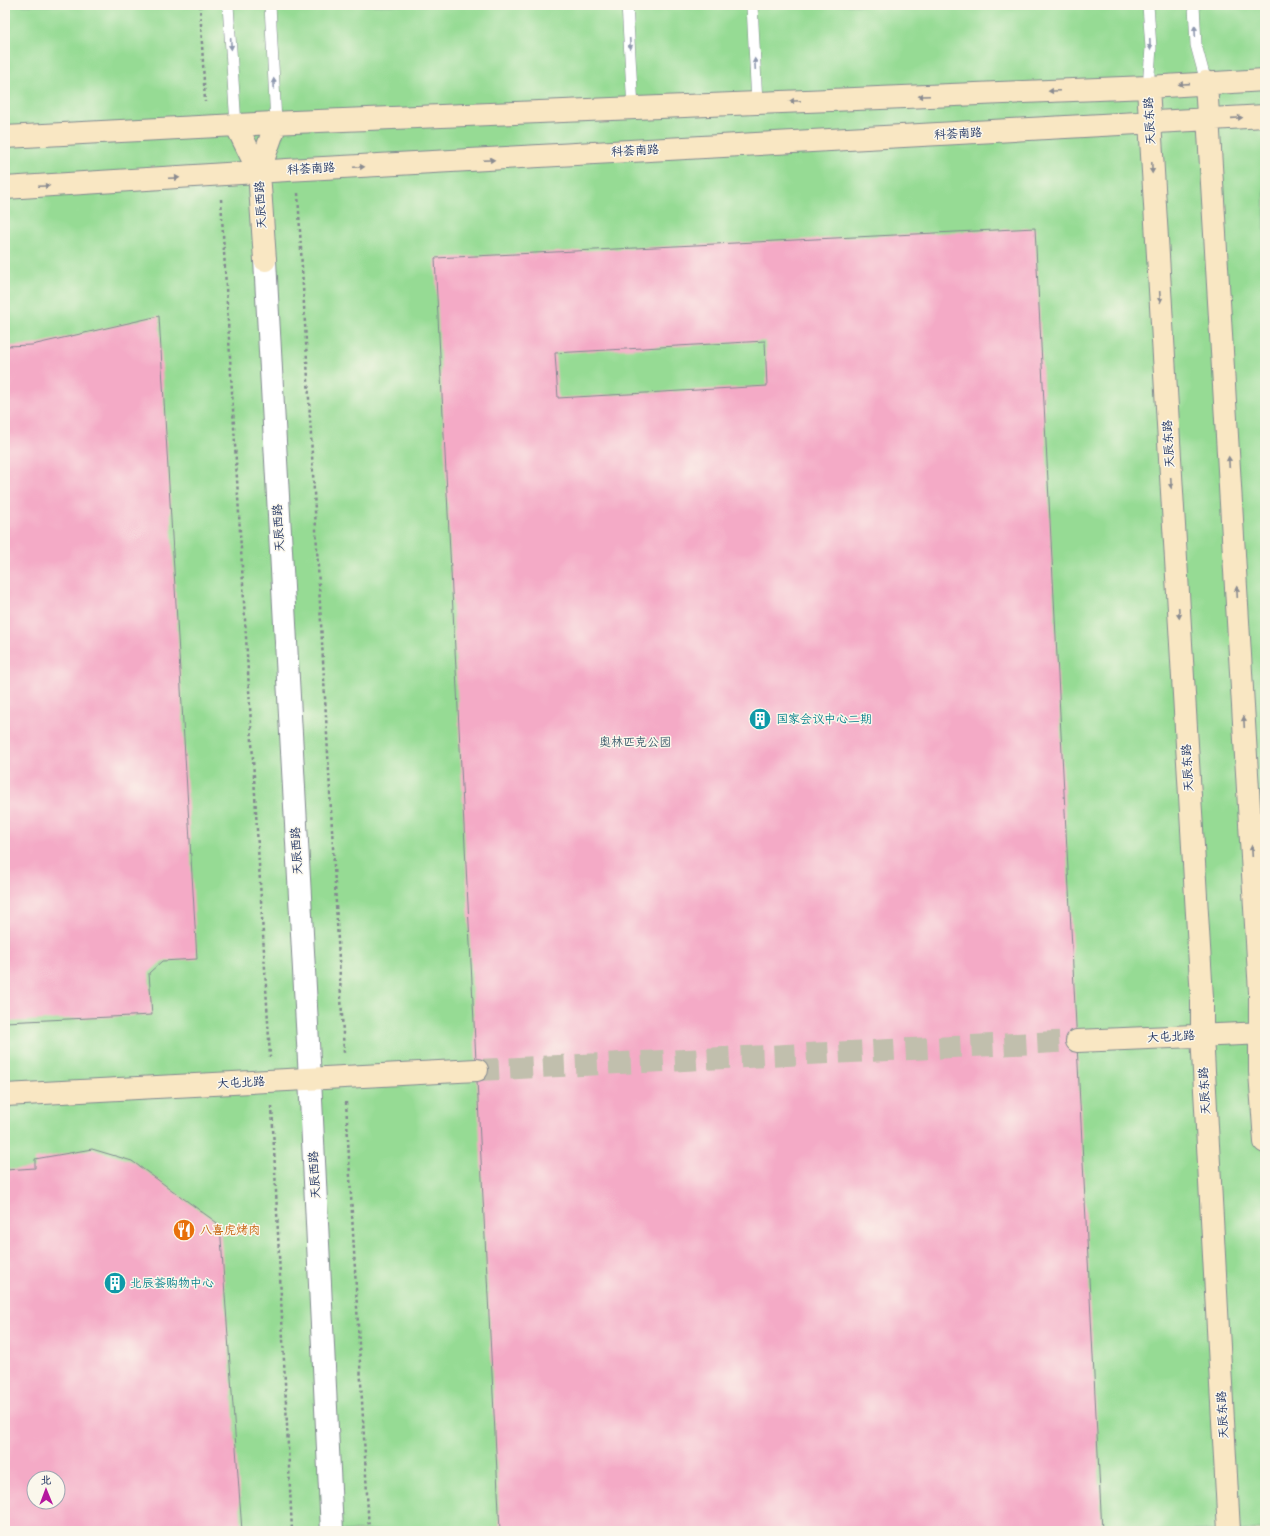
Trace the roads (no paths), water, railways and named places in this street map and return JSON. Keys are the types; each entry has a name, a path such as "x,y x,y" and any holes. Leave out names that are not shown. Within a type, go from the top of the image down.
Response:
{"street":[{"path":"5,137 276,123 1148,87 1206,82 1265,80"},
{"path":"1206,82 1263,1034 1260,1072 1265,1142"},
{"name":"天辰东路","path":"1148,87 1202,998 1202,1035 1229,1531"},
{"name":"科荟南路","path":"5,188 260,172 1265,116"},
{"name":"天辰西路","path":"276,123 260,172 310,1079 332,1531"},
{"name":"天辰西路","path":"236,125 260,172"},
{"name":"大屯北路","path":"1077,1041 1202,1035 1263,1034"},
{"name":"大屯北路","path":"5,1095 477,1070"}],"lane":[{"name":"天辰西路","path":"228,5 236,125"},
{"name":"天辰西路","path":"270,5 276,123"},
{"path":"627,5 633,108"},
{"path":"752,5 757,103"},
{"name":"天辰东路","path":"1148,5 1151,48 1148,87"},
{"path":"1194,5 1196,45 1206,82"}],"tunnel":[{"path":"477,1070 1077,1041"}],"place":[{"name":"国家会议中心二期","path":"760,719"},
{"name":"八喜虎烤肉","path":"184,1230"},
{"name":"北辰荟购物中心","path":"115,1283"}],"park label":[{"name":"奥林匹克公园","path":"635,742"}]}
